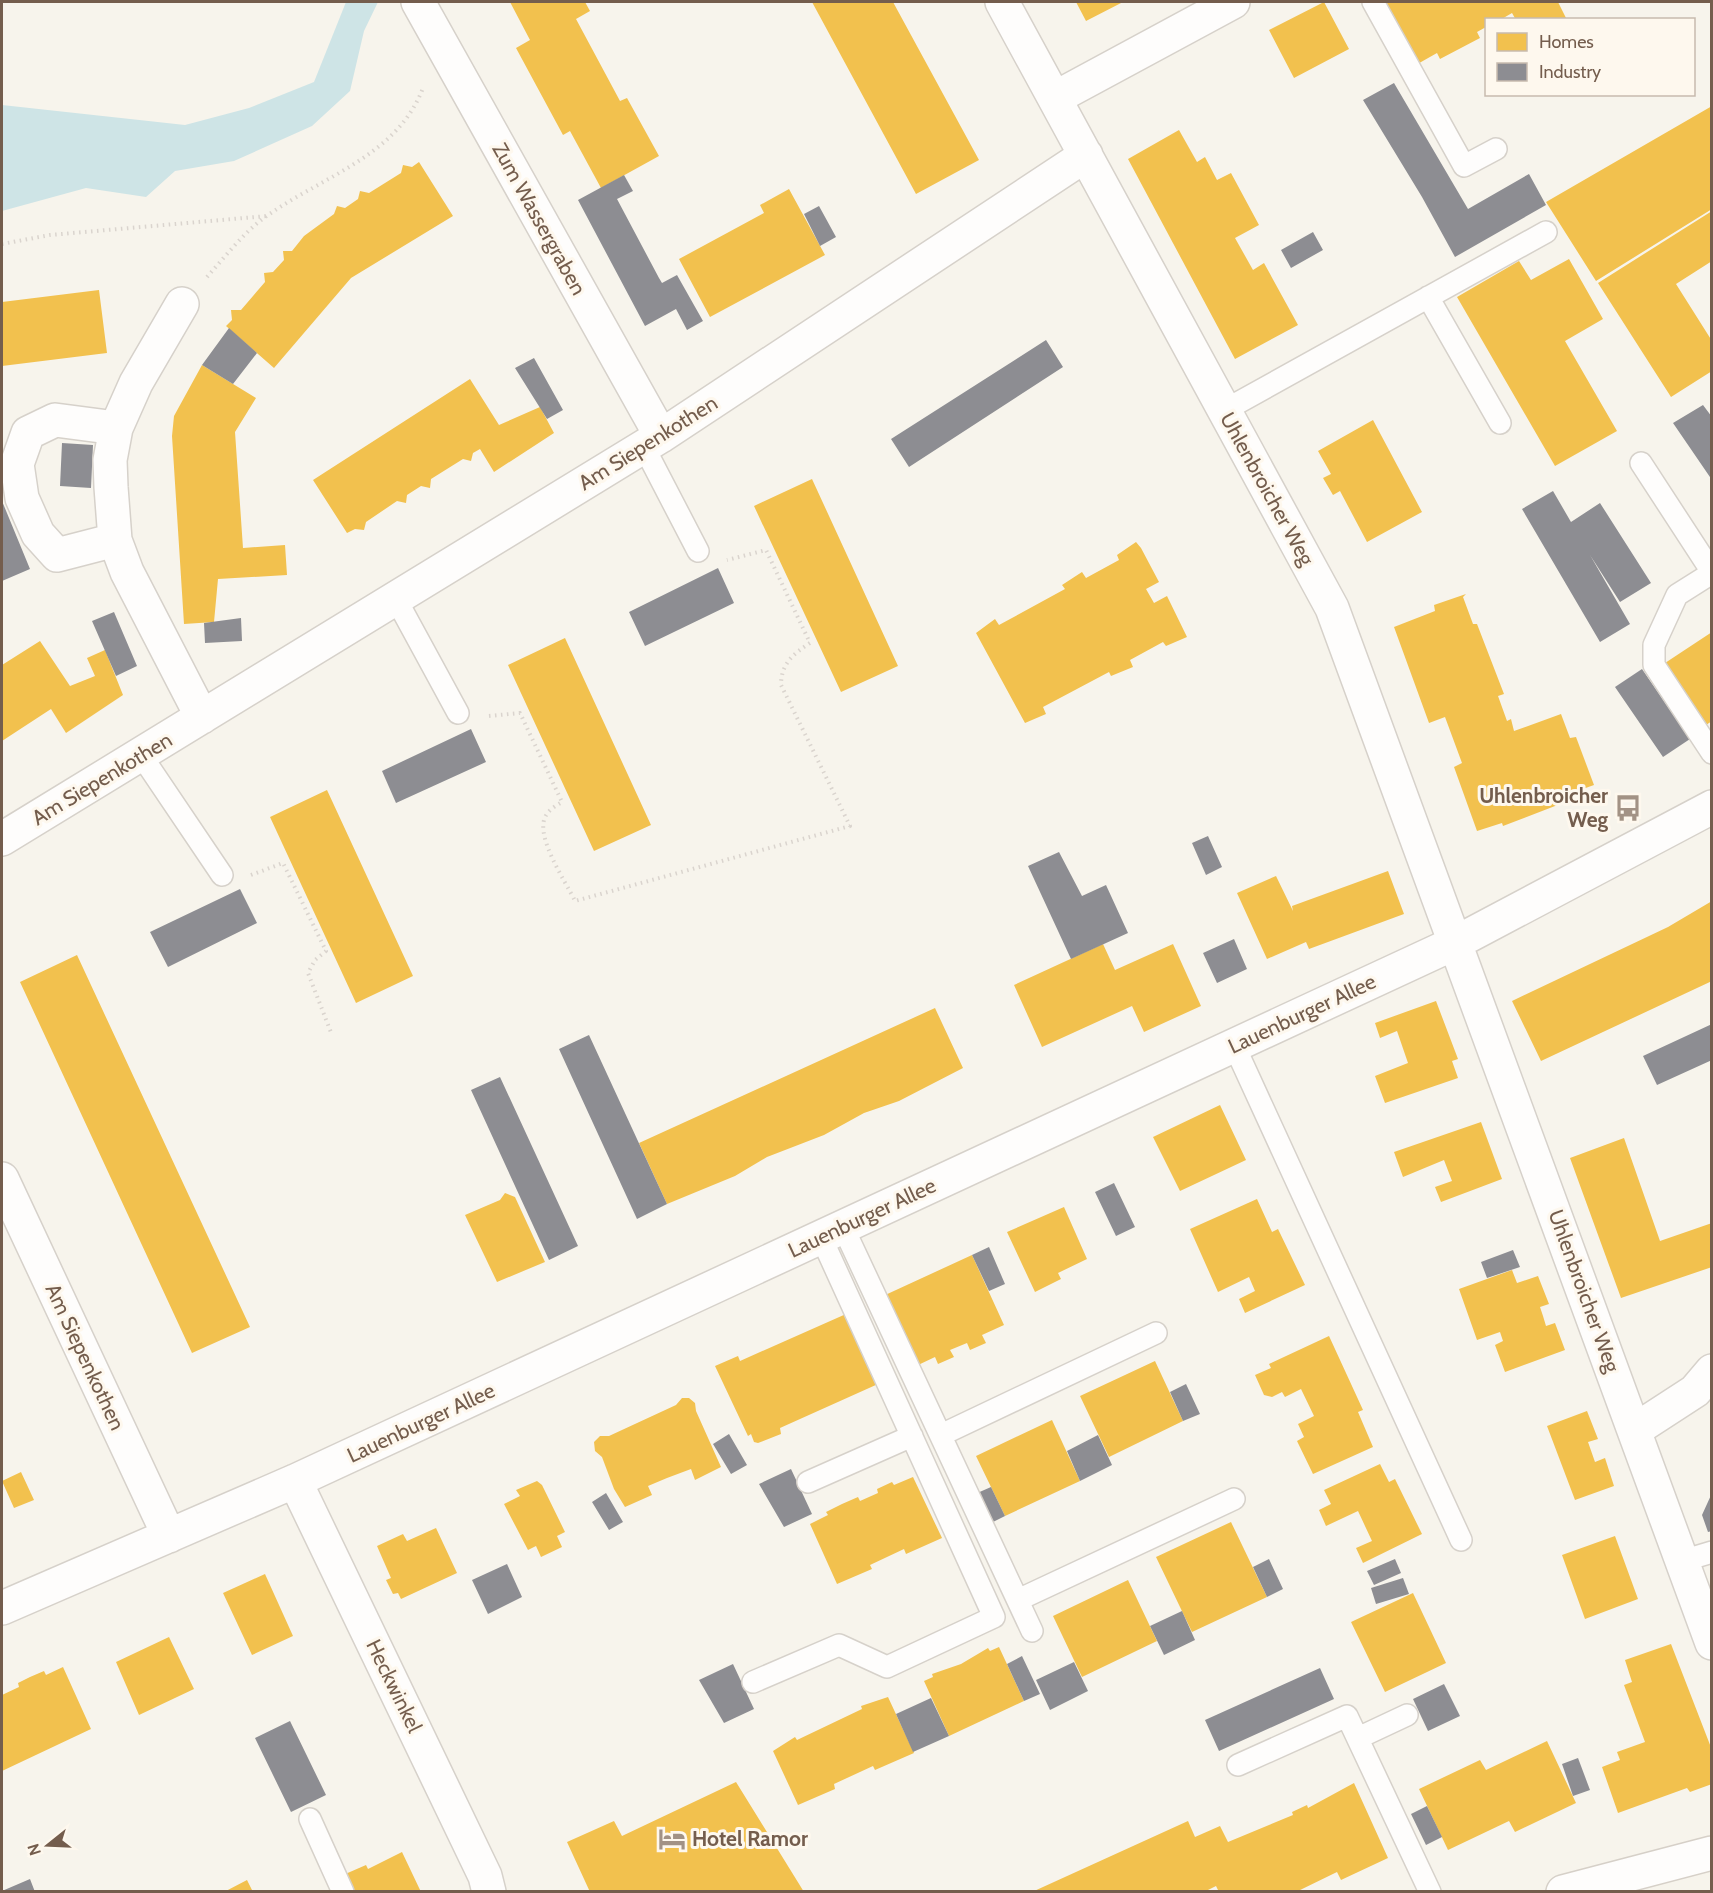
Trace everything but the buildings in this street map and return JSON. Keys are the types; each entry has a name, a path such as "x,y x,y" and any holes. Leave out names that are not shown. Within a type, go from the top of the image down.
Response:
{"street":[{"name":"Zum Wassergraben","path":"418,2 652,442"},
{"name":"Uhlenbroicher Weg","path":"1002,2 1332,608 1635,1430 1697,1556 1712,1643"},
{"path":"1055,98 1233,2"},
{"name":"Am Siepenkothen","path":"2,839 652,442 1086,155"},
{"path":"182,304 136,383 116,428 110,460 115,540 127,572 202,717"},
{"path":"115,540 57,555 38,534 22,498 17,464 28,433 55,420 116,428"},
{"name":"Lauenburger Allee","path":"2,1608 295,1481 1455,943 1712,807"},
{"name":"Am Siepenkothen","path":"2,1179 169,1536"},
{"path":"1635,1430 1695,1391 1712,1371"},
{"name":"Heckwinkel","path":"295,1481 485,1876 489,1892"},
{"path":"1563,1892 1712,1853"}],"lane":[{"path":"1373,2 1464,166 1496,149"},
{"path":"1225,410 1546,232"},
{"path":"1428,297 1500,423"},
{"path":"652,442 698,551"},
{"path":"1641,463 1712,573 1677,595 1654,645 1654,665 1712,753"},
{"path":"396,599 458,713"},
{"path":"141,755 222,875"},
{"path":"1234,1046 1461,1540"},
{"path":"832,1232 941,1435 1032,1632"},
{"path":"753,1682 839,1645 887,1667 994,1617 912,1436 832,1232"},
{"path":"941,1435 1156,1333"},
{"path":"808,1482 912,1436"},
{"path":"1018,1600 1234,1499"},
{"path":"1358,1738 1407,1715"},
{"path":"1238,1765 1347,1716 1430,1892"},
{"path":"310,1819 343,1892"}],"path":[{"path":"182,304 232,249 268,216 385,144 417,103 441,43"},
{"path":"2,244 50,235 268,216"},
{"path":"458,713 481,717 520,713 562,802 547,814 543,824 544,839 575,901 850,826 781,685 781,672 788,660 810,643 766,550 723,561 698,551"},
{"path":"222,875 243,876 283,863 326,951 315,960 308,973 332,1035"}],"shaded area":[{"path":"346,2 378,2 364,31 350,91 312,126 234,161 175,171 146,197 86,188 2,211 2,105 185,125 249,108 314,82"}],"place":[{"name":"Uhlenbroicher Weg","path":"1628,808"},
{"name":"Hotel Ramor","path":"672,1839"}]}
